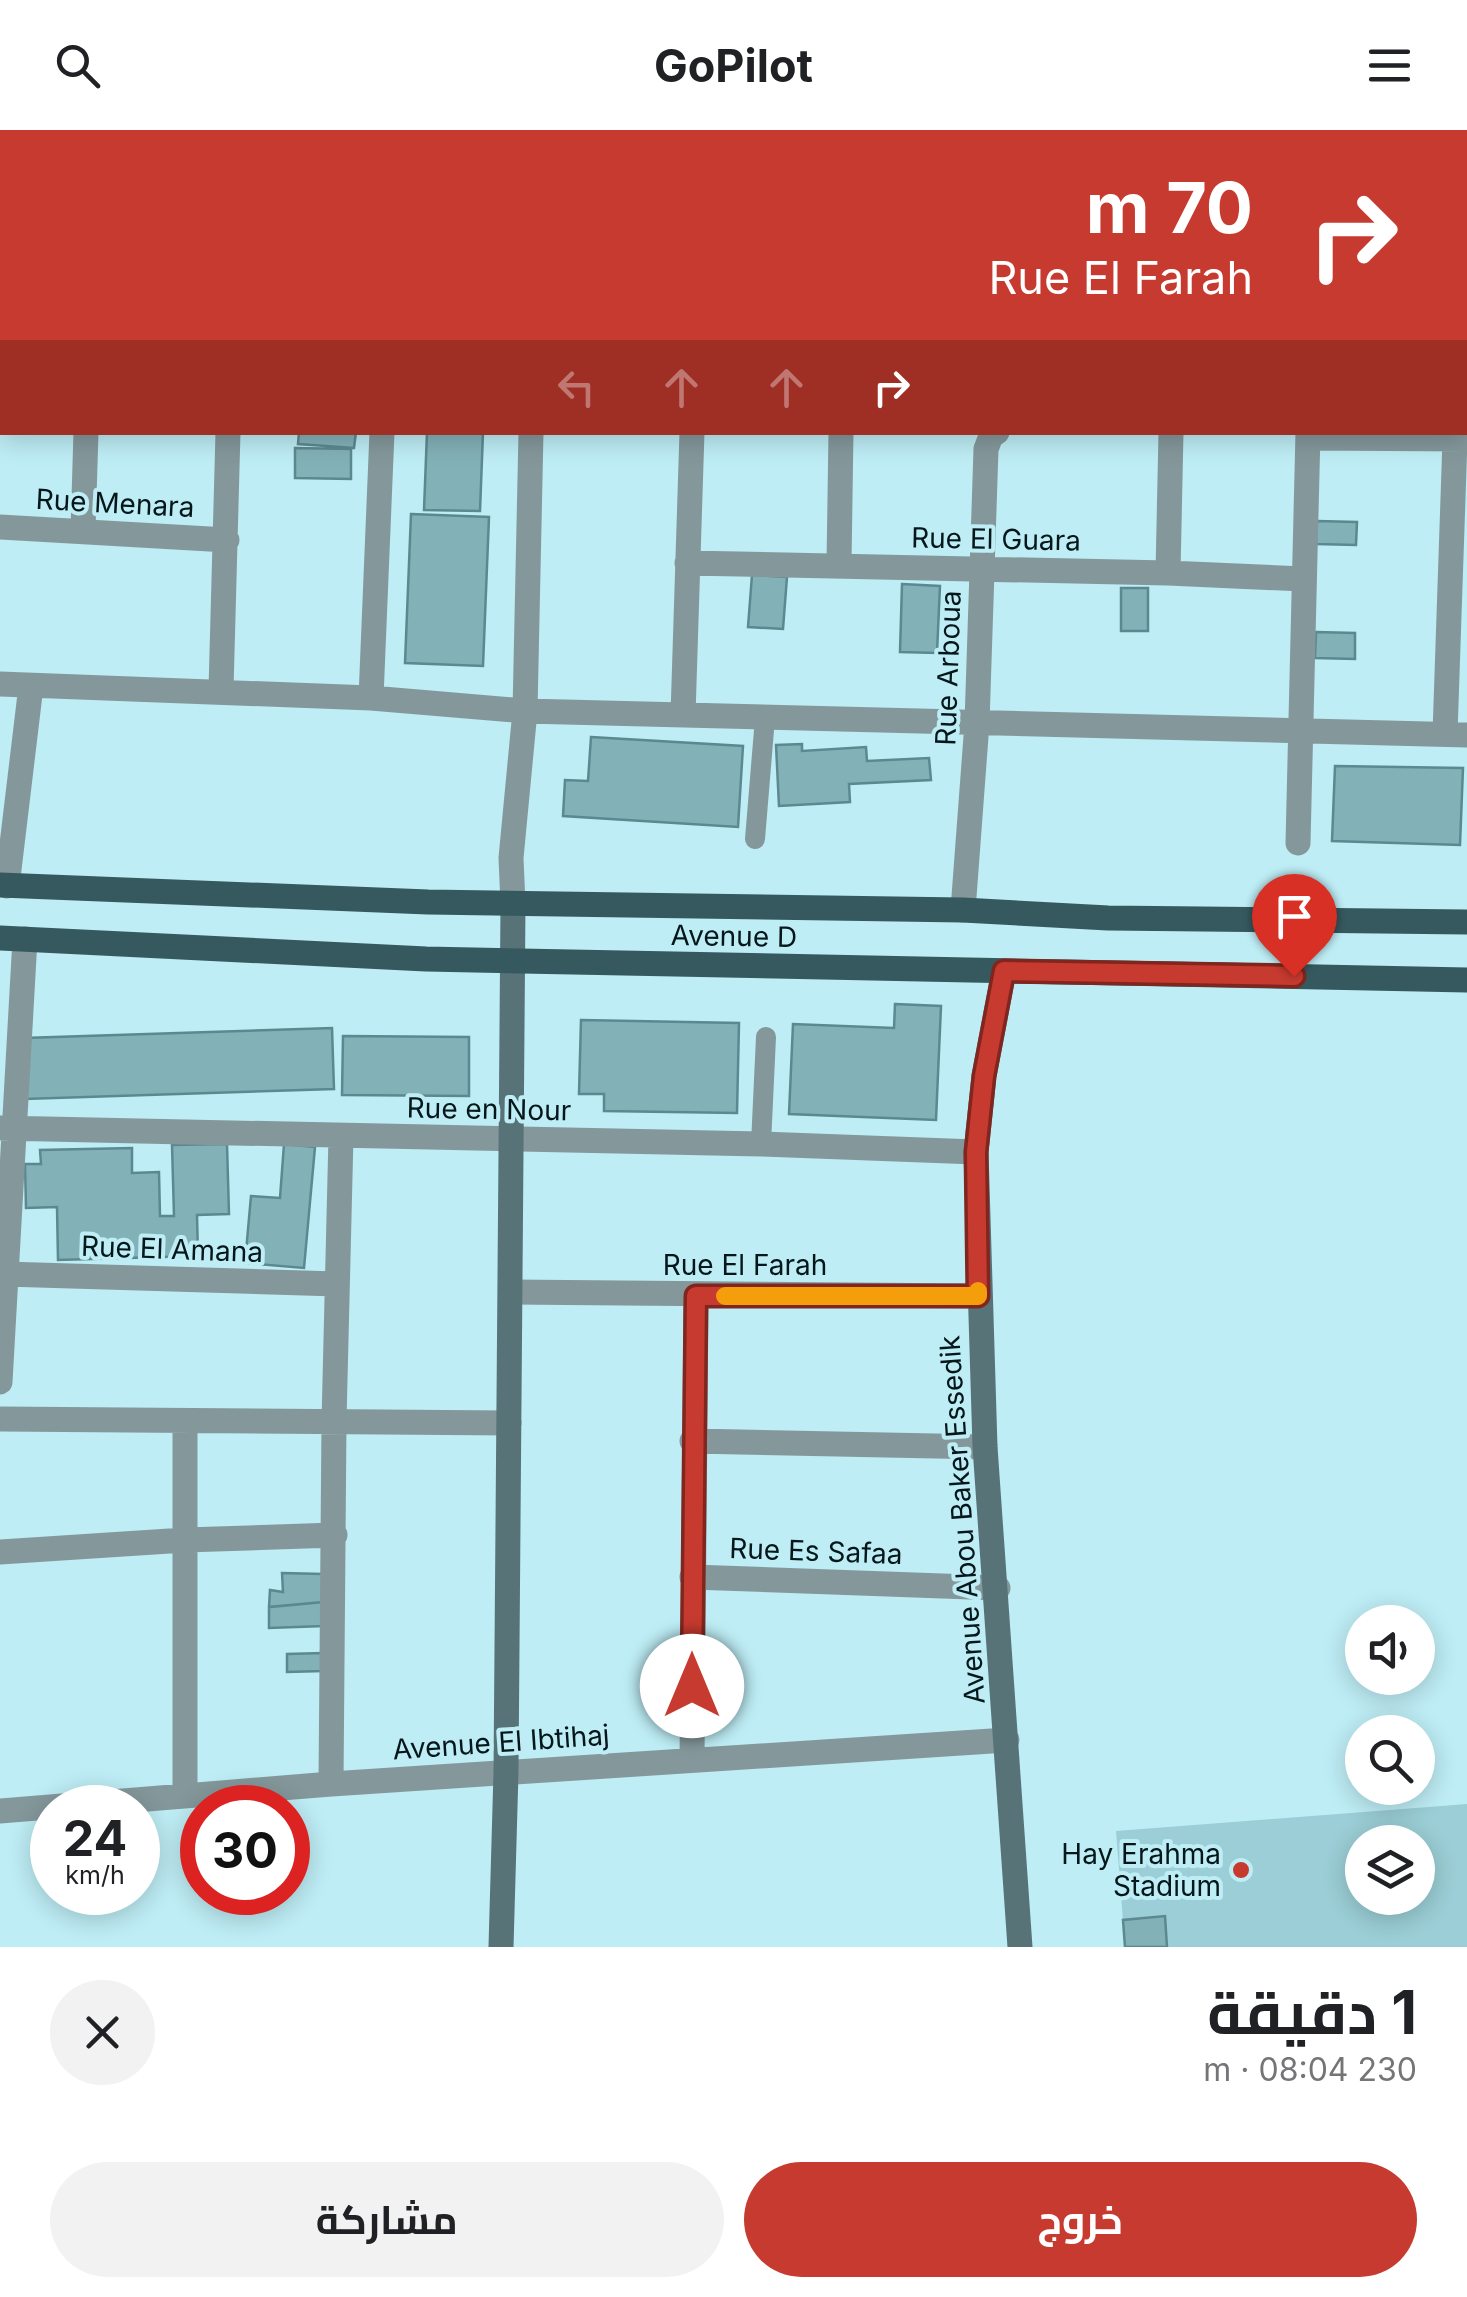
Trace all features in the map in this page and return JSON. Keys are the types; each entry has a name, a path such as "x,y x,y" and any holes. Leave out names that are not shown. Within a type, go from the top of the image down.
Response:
{"main road":[{"name":"Avenue D","path":"4,886 513,904 1467,922"},
{"name":"Avenue D","path":"12,938 512,961 1467,980"}],"street":[{"path":"83,530 86,435"},
{"path":"221,690 228,435"},
{"path":"371,698 382,435"},
{"path":"501,1947 511,1292 511,858 525,711 530,435"},
{"path":"682,716 692,435"},
{"path":"839,564 841,435"},
{"name":"Rue Arboua","path":"964,910 976,724 986,448 992,435"},
{"path":"1168,573 1171,435"},
{"path":"0,684 221,690 525,711 976,724 1299,732 1456,735 1461,439 1308,435 1302,579 1299,732 1298,843"},
{"name":"Rue Menara","path":"0,527 227,540"},
{"name":"Rue El Guara","path":"687,563 1302,579"},
{"path":"4,886 31,686"},
{"path":"0,1382 12,938"},
{"name":"Avenue Abou Baker Essedik","path":"1004,971 984,1076 976,1152 978,1296 1020,1947"},
{"name":"Rue en Nour","path":"6,1128 976,1152"},
{"path":"331,1784 341,1136"},
{"name":"Rue El Amana","path":"4,1274 337,1284"},
{"name":"Rue El Farah","path":"511,1292 978,1296"},
{"path":"692,1760 696,1296"},
{"path":"0,1420 509,1423"},
{"path":"185,1422 185,1785"},
{"path":"692,1441 986,1447"},
{"path":"0,1552 335,1535"},
{"name":"Rue Es Safaa","path":"692,1577 998,1588"},
{"name":"Avenue El Ibtihaj","path":"310,1786 1006,1740"},
{"name":"Avenue El Ibtihaj","path":"0,1812 180,1795"}],"lane":[{"path":"756,839 765,718"},
{"path":"761,1144 766,1037"}],"shaded area":[{"name":"Hay Erahma Stadium","path":"1467,1804 1467,1947 1125,1947 1116,1831"}],"building":[{"path":"299,435 356,435 354,448 298,444"},
{"path":"427,435 483,435 480,511 424,510"},
{"path":"295,448 351,449 351,479 295,478"},
{"path":"411,514 489,517 483,666 405,663"},
{"path":"1317,521 1357,522 1356,545 1316,544"},
{"path":"752,575 787,577 783,629 748,627"},
{"path":"902,584 940,586 937,653 900,652"},
{"path":"1121,588 1148,588 1148,631 1121,631"},
{"path":"1316,632 1355,633 1355,659 1315,658"},
{"path":"591,737 743,746 738,827 563,816 565,780 588,781"},
{"path":"802,744 802,751 866,747 867,761 929,758 931,780 849,784 850,802 779,806 776,745"},
{"path":"1335,766 1463,768 1460,845 1332,841"},
{"path":"895,1004 941,1006 936,1120 789,1114 793,1024 894,1028"},
{"path":"581,1020 739,1023 737,1113 604,1111 604,1094 579,1094"},
{"path":"332,1028 334,1089 25,1099 24,1038"},
{"path":"343,1036 469,1037 469,1096 342,1095"},
{"path":"227,1144 229,1214 197,1215 198,1256 58,1260 57,1207 26,1208 25,1164 41,1164 40,1150 132,1148 132,1173 159,1172 160,1216 174,1216 172,1145"},
{"path":"284,1144 315,1147 304,1268 245,1263 251,1196 280,1198"},
{"path":"282,1573 323,1574 323,1602 269,1607 270,1590 283,1592"},
{"path":"323,1602 324,1626 269,1628 269,1607"},
{"path":"323,1653 323,1671 287,1672 287,1654"},
{"path":"1165,1916 1167,1947 1125,1947 1123,1920"}],"slow traffic":[{"path":"725,1296 978,1296 978,1291"}],"place":[{"name":"Hay Erahma Stadium","path":"1241,1870"}],"route":[{"path":"692,1686 696,1296 978,1296 976,1152 984,1076 1004,971 1294,976"}]}
